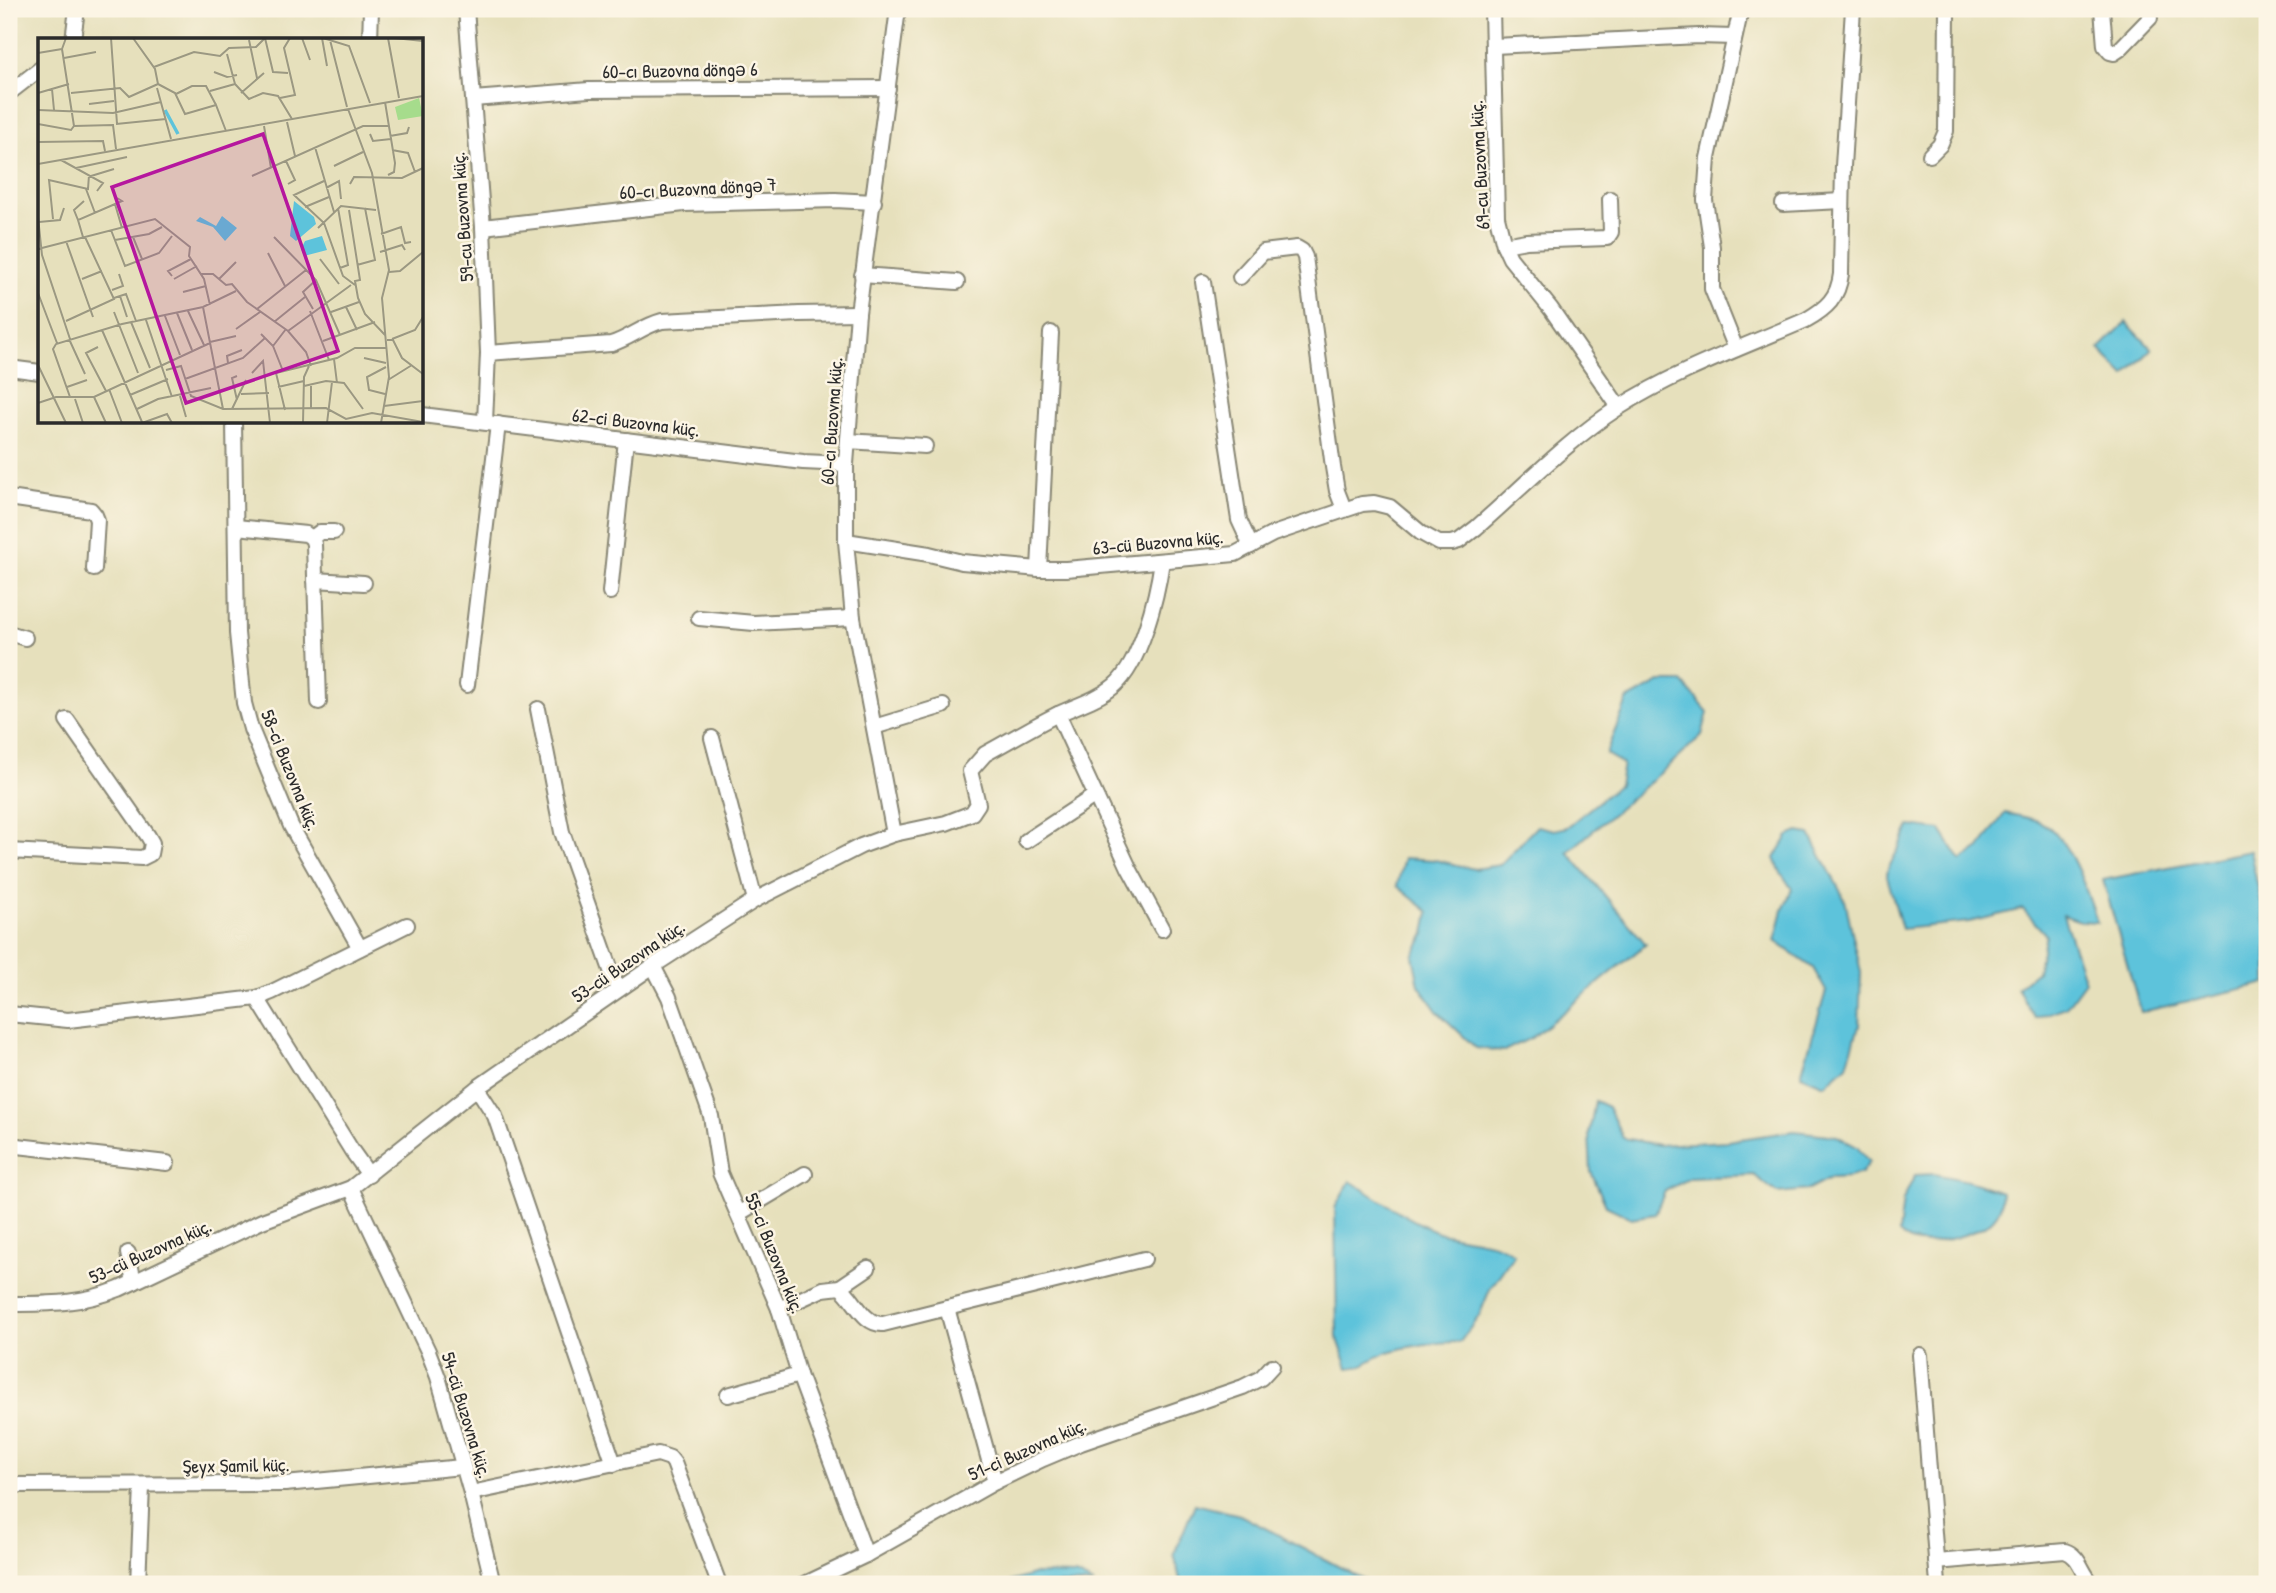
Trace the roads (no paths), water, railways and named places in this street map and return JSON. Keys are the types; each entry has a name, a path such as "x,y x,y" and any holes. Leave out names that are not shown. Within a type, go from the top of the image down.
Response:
{"street":[{"path":"73,38 77,9"},
{"path":"370,38 371,9"},
{"name":"59-cu Buzovna küç.","path":"466,9 483,227 491,423 467,685"},
{"name":"60-cı Buzovna küç.","path":"894,834 853,618 846,541 846,464 862,275 874,202 898,9"},
{"name":"69-cu Buzovna küç.","path":"1492,9 1497,217 1504,245 1510,258 1551,309 1619,407"},
{"path":"1736,349 1712,289 1712,247 1705,200 1708,158 1741,9"},
{"path":"1619,407 1736,349 1806,320 1826,308 1832,301 1840,284 1841,274 1842,201 1853,9"},
{"path":"1930,155 1940,145 1946,131 1947,9"},
{"path":"2102,9 2105,46 2115,53 2150,18"},
{"path":"1494,46 1699,36 1734,37"},
{"path":"11,87 38,70"},
{"name":"60-cı Buzovna döngə 6","path":"473,99 589,90 888,88"},
{"path":"1504,245 1526,241 1607,238 1611,232 1610,199"},
{"name":"60-cı Buzovna döngə 7","path":"483,227 684,204 835,200 874,202"},
{"path":"1783,204 1842,201"},
{"path":"1240,276 1263,253 1297,248 1305,257 1333,467 1337,491 1344,509"},
{"path":"862,275 957,282"},
{"path":"1203,282 1239,520 1251,546"},
{"path":"488,353 611,344 621,341 644,326 662,321 858,313"},
{"path":"1039,569 1052,333"},
{"path":"9,368 38,372"},
{"name":"63-cü Buzovna küç.","path":"846,541 962,562 1039,569 1106,567 1228,555 1243,551 1273,534 1344,509 1362,504 1382,504 1401,514 1421,533 1440,543 1452,543 1476,528 1579,438 1619,407"},
{"name":"62-ci Buzovna küç.","path":"424,415 846,464"},
{"name":"58-ci Buzovna küç.","path":"234,424 238,661 244,703 251,729 297,838 360,948"},
{"path":"610,592 626,440"},
{"path":"848,441 925,446"},
{"path":"9,498 91,510 97,520 94,569"},
{"path":"236,527 306,534 312,538"},
{"path":"319,702 312,538 320,532 334,532"},
{"name":"53-cü Buzovna küç.","path":"9,1304 74,1303 95,1298 262,1221 351,1188 477,1088 653,966 755,900 862,846 894,834 946,823 972,813 978,804 970,771 985,754 1058,714 1100,695 1115,685 1125,673 1135,656 1153,607 1162,561"},
{"path":"315,580 364,583"},
{"path":"699,618 754,623 853,618"},
{"path":"9,633 25,638"},
{"path":"874,727 943,706"},
{"path":"538,709 562,832 618,990"},
{"path":"1058,714 1094,796 1162,929"},
{"path":"9,851 142,858 150,854 152,843 148,836 67,720"},
{"path":"712,738 755,900"},
{"path":"1026,841 1094,796"},
{"path":"9,1014 68,1020 257,998 407,925"},
{"name":"55-ci Buzovna küç.","path":"653,966 669,997 711,1116 717,1163 779,1309 799,1375 866,1555"},
{"path":"257,998 369,1175"},
{"path":"477,1088 495,1116 614,1464"},
{"path":"9,1145 167,1163"},
{"path":"738,1214 805,1174"},
{"name":"54-cü Buzovna küç.","path":"351,1188 438,1377 471,1493 493,1584"},
{"path":"128,1252 134,1282"},
{"path":"840,1287 875,1324 1144,1259"},
{"path":"779,1309 823,1289 840,1287 868,1268"},
{"path":"947,1308 995,1482"},
{"path":"1920,1354 1938,1584"},
{"name":"51-ci Buzovna küç.","path":"805,1584 866,1555 995,1482 1081,1443 1243,1387 1261,1378 1272,1366"},
{"path":"728,1395 799,1375"},
{"path":"471,1493 658,1454 670,1458 719,1584"},
{"name":"Şeyx Şamil küç.","path":"9,1485 285,1484 462,1467"},
{"path":"138,1584 142,1486"},
{"path":"1936,1562 2065,1551 2077,1558 2083,1572 2093,1584"}],"water":[{"path":"2126,322 2152,349 2125,376 2099,349"},
{"path":"1660,682 1682,682 1708,712 1702,735 1568,852 1646,944 1533,1037 1504,1051 1476,1048 1437,1011 1419,985 1413,956 1425,934 1429,912 1397,886 1404,858 1435,860 1474,869 1500,865 1537,826 1554,830 1567,827 1619,785 1623,764 1606,754 1611,740 1627,700"},
{"path":"2005,813 2038,821 2061,840 2077,867 2097,922 2080,921 2063,915 2085,981 2066,1007 2035,1018 2017,988 2037,971 2046,935 2023,909 1969,922 1902,929 1886,873 1910,826 1941,830 1961,861 1980,848"},
{"path":"1798,832 1810,834 1845,900 1861,972 1859,1026 1847,1065 1825,1085 1801,1075 1826,991 1813,968 1775,941 1792,889 1775,858 1788,836"},
{"path":"2250,851 2267,930 2267,983 2141,1012 2103,880"},
{"path":"1595,1101 1608,1107 1623,1138 1659,1145 1727,1141 1794,1131 1837,1136 1857,1147 1869,1162 1861,1173 1831,1178 1808,1190 1777,1193 1754,1175 1690,1178 1665,1191 1655,1214 1631,1218 1606,1206 1591,1172 1589,1134"},
{"path":"1934,1174 2002,1192 1996,1215 1988,1224 1956,1238 1921,1243 1907,1240 1899,1233 1903,1200 1915,1175"},
{"path":"1350,1181 1436,1231 1486,1242 1514,1254 1490,1289 1479,1316 1460,1342 1406,1347 1348,1368 1337,1336 1335,1208"},
{"path":"1195,1504 1240,1515 1372,1584 1181,1584 1174,1554"},
{"path":"1035,1574 1075,1575 1094,1584 1004,1584"}]}
